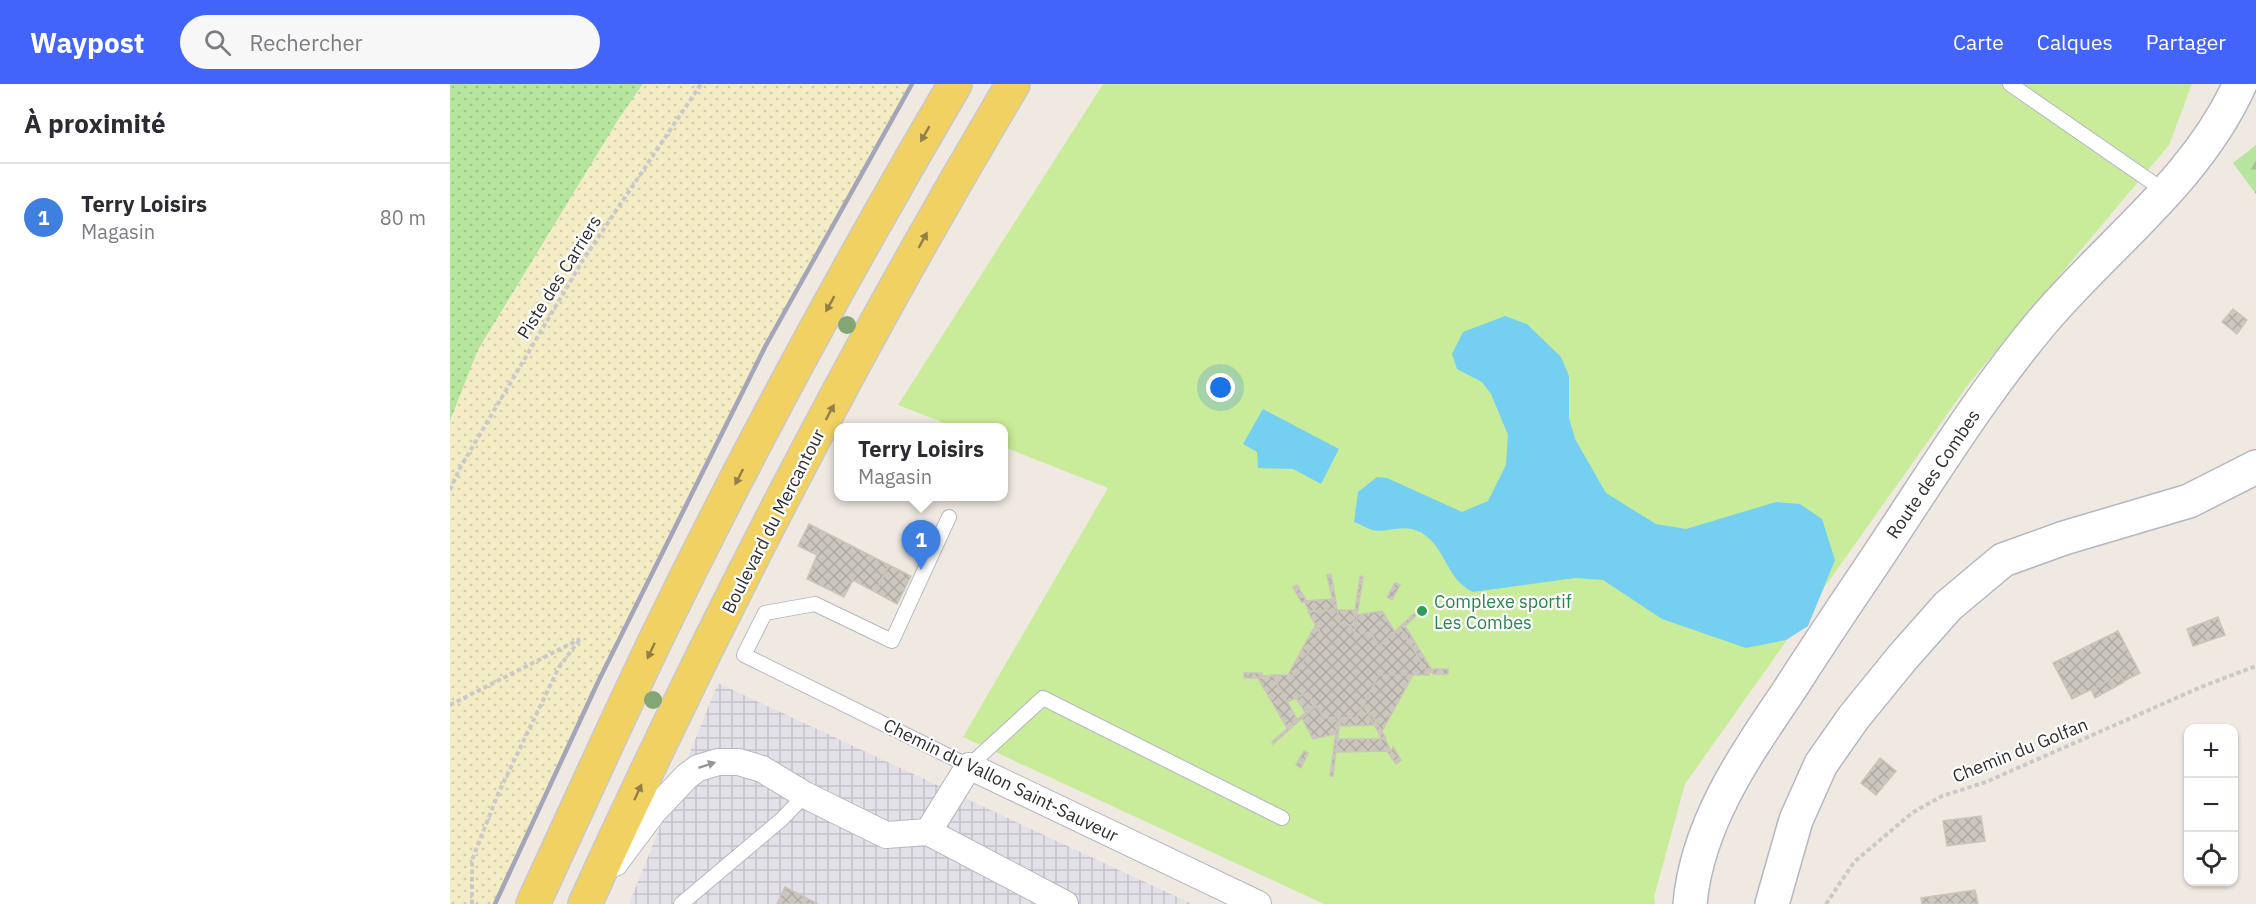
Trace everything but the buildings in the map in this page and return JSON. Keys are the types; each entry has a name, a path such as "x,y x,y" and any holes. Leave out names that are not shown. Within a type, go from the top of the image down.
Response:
{"main road":[{"path":"533,904 659,634 735,484 819,324 955,84"},
{"name":"Boulevard du Mercantour","path":"585,903 752,559 864,346 1013,84"},
{"name":"Route des Combes","path":"1690,904 1692,873 1710,822 1753,743 1982,400 2043,321 2167,193 2195,160 2227,114 2240,84"},
{"path":"1772,904 1796,820 1821,764 1888,674 1948,606 2003,560 2064,538 2188,501 2256,467"}],"street":[{"path":"585,903 653,812 687,776 698,768 718,762 740,762 762,769 805,795 886,835 928,832 1065,904"},
{"path":"928,832 969,766"},
{"name":"Chemin du Vallon Saint-Sauveur","path":"969,766 1258,904"}],"lane":[{"path":"2010,84 2167,193"},
{"name":"Chemin du Vallon Saint-Sauveur","path":"950,517 892,641 815,604 765,613 744,655 969,766"},
{"path":"969,766 1043,698 1282,818"},
{"path":"681,904 782,819 805,795"}],"path":[{"name":"Piste des Carriers","path":"450,490 460,468 583,260 701,84"},
{"path":"450,705 581,639 559,667 498,794 472,860 472,904"},
{"name":"Chemin du Golfan","path":"1826,904 1854,862 1912,813 1942,796 1986,782 2201,687 2256,666"}],"shaded area":[{"path":"718,683 1192,904 629,904"}],"green space":[{"path":"450,84 643,84 620,117 478,350 450,421"},
{"name":"Complexe sportif Les Combes","path":"1103,84 2192,84 2169,145 1970,382 1685,784 1654,897 1655,904 1324,904 963,737 1108,488 1008,449 1008,423 945,423 898,405"},
{"path":"2256,145 2256,194 2233,163"}],"sand":[{"path":"643,84 912,84 765,347 598,682 495,904 450,904 450,421 478,350 620,117"}],"water":[{"path":"1505,316 1527,324 1561,357 1569,376 1569,418 1575,439 1606,493 1656,524 1686,529 1776,502 1800,504 1822,519 1835,560 1808,626 1786,640 1746,648 1662,619 1603,580 1575,578 1473,592 1457,579 1437,547 1422,533 1408,528 1378,531 1354,522 1358,492 1377,477 1387,478 1462,512 1488,501 1506,465 1508,435 1491,394 1482,382 1457,369 1452,354 1463,332"},
{"path":"1263,409 1339,449 1321,484 1293,469 1258,468 1257,452 1243,444"}],"railway":[{"path":"495,904 598,682 765,347 912,84"}],"place":[{"name":"Terry Loisirs","path":"921,570"},
{"name":"Complexe sportif Les Combes","path":"1422,611"}]}
